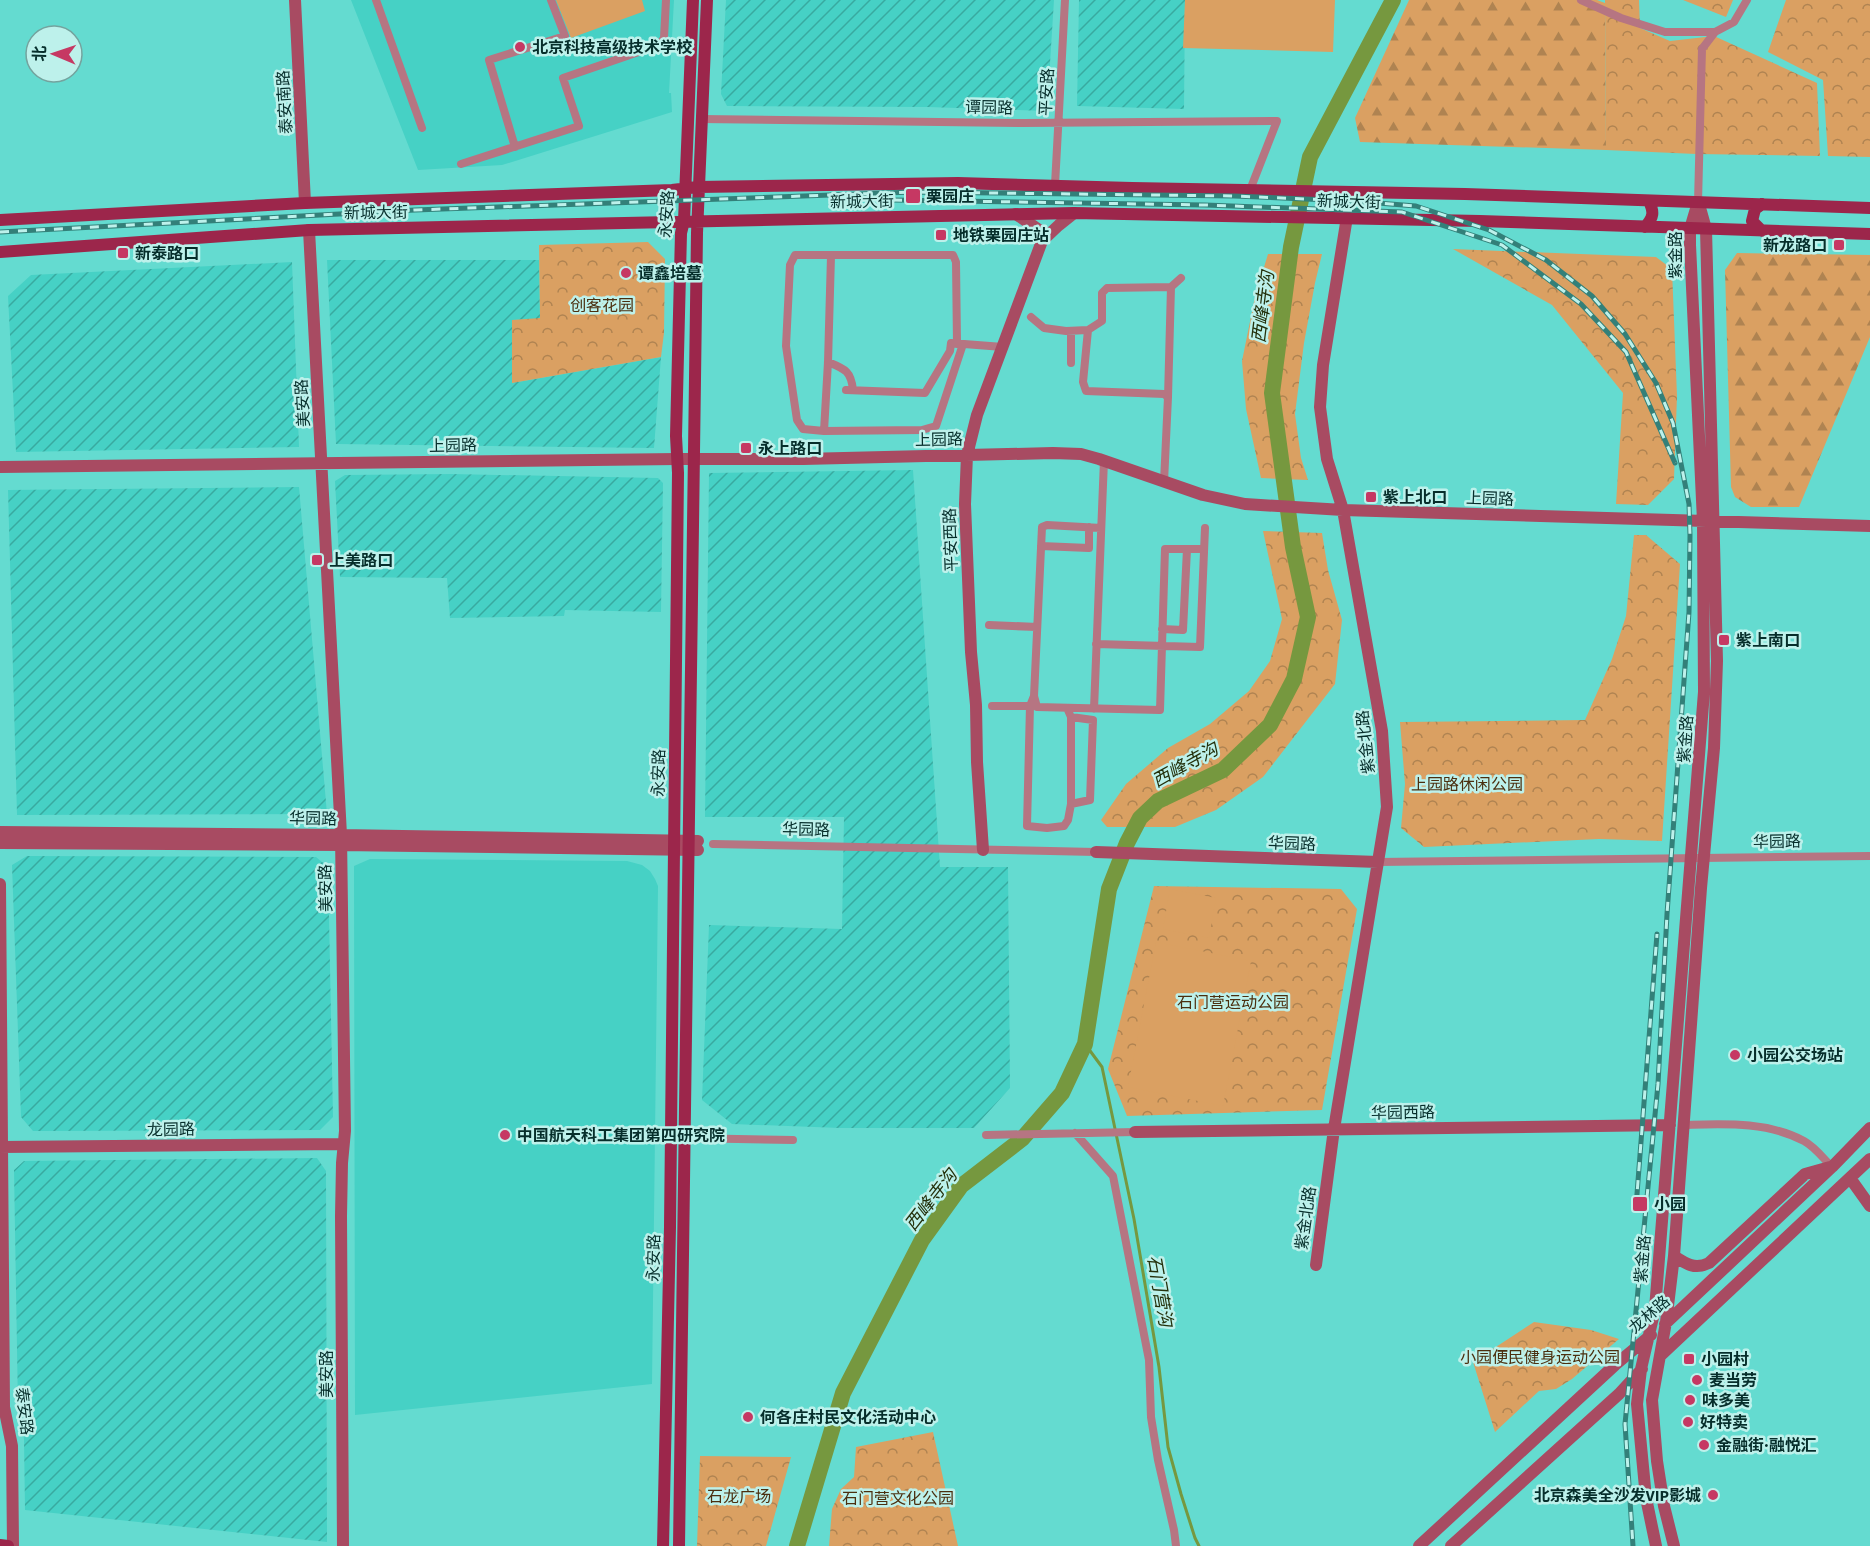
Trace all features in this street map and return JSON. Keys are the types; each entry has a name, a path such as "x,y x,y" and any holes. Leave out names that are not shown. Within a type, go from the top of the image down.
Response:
{"main road":[{"name":"永安路","path":"663,1546 668,1370 681,233 684,221 693,0"},
{"name":"永安路","path":"679,1546 684,1137 692,845 693,459 697,221 707,0"},
{"name":"新城大街","path":"0,220 305,203 698,187 958,183 1465,194 1870,207"},
{"path":"1645,227 1653,216 1649,201"},
{"path":"1761,204 1755,209 1752,221 1762,231"},
{"name":"新城大街","path":"0,252 309,230 1074,213 1320,216 1870,234"},
{"path":"0,1545 8,1546"}],"street":[{"name":"泰安南路","path":"295,0 305,203"},
{"path":"376,0 422,128"},
{"path":"515,147 489,60 565,36 551,0"},
{"path":"461,165 579,126 563,78 659,45 664,38 666,0"},
{"name":"平安路","path":"1055,185 1065,0"},
{"path":"1581,0 1621,18 1665,32 1714,32 1734,22 1747,0"},
{"path":"1698,202 1702,49 1714,32"},
{"name":"谭园路","path":"701,119 1023,123 1060,121 1277,122 1250,190"},
{"name":"紫金路","path":"1656,1546 1646,1498 1637,1404 1641,1369 1655,1309 1677,1125 1698,858 1713,748 1718,661 1690,229 1698,202"},
{"name":"紫金路","path":"1698,202 1706,230 1708,520"},
{"path":"1016,214 1039,230 1042,241 1074,213"},
{"name":"紫金北路","path":"1316,1265 1334,1129 1387,807 1384,740 1343,510 1327,459 1320,407 1323,365 1347,217"},
{"name":"美安路","path":"309,230 341,840 345,1131 341,1216 343,1546"},
{"name":"平安西路","path":"983,850 971,652 966,516 967,455 977,415 1042,241"},
{"path":"795,255 831,256 953,255 956,262 960,344 936,426 922,430 825,431 803,429 797,420 786,346 790,265 795,255"},
{"path":"825,431 831,256"},
{"path":"1031,317 1044,328 1088,330 1102,321 1102,293 1107,288 1171,287 1181,278"},
{"path":"1164,482 1171,287"},
{"path":"1088,330 1083,382 1086,391 1164,394 1168,397"},
{"path":"1071,331 1071,363"},
{"path":"828,362 848,372 852,379 850,390 925,393 950,351 951,343 1002,347"},
{"name":"上园路","path":"0,467 814,459 1053,453 1081,454 1220,500 1252,504 1343,510 1870,526"},
{"path":"1094,709 1104,460"},
{"path":"1101,528 1047,525 1042,527 1034,696 1037,707 1160,710 1165,549 1204,549"},
{"path":"1041,546 1089,548 1089,527"},
{"path":"1096,644 1200,647 1205,528"},
{"path":"1162,629 1183,630 1186,549"},
{"path":"989,625 1037,627"},
{"path":"1034,696 1030,706 1027,826 1047,828 1064,826 1068,820 1071,804 1071,717 1067,708"},
{"path":"992,706 1030,706"},
{"path":"1071,717 1093,720 1090,800 1071,804"},
{"name":"华园路","path":"0,832 692,845"},
{"name":"华园路","path":"0,843 341,840"},
{"name":"华园路","path":"713,844 1096,852 1378,862 1870,856"},
{"name":"泰安路","path":"0,884 4,1407 12,1446 13,1546"},
{"name":"华园西路","path":"1135,1132 1741,1124 1768,1128 1803,1140 1832,1167"},
{"name":"紫金路","path":"1674,1546 1664,1506 1657,1461 1652,1401 1661,1355 1674,1256 1677,1125"},
{"name":"龙林路","path":"1419,1546 1615,1365 1666,1322 1832,1167 1870,1128"},
{"path":"986,1135 1135,1132"},
{"path":"1075,1133 1113,1176 1149,1360 1151,1417 1176,1546"},
{"path":"684,1137 793,1140"},
{"name":"龙园路","path":"1,1147 343,1144"},
{"path":"1451,1546 1619,1394 1641,1369 1661,1355 1870,1160"},
{"path":"1674,1256 1695,1267 1709,1263 1805,1173 1832,1167"},
{"path":"1850,1178 1870,1206"}],"shaded area":[{"name":"北京科技高级技术学校","path":"351,0 674,0 669,93 671,93 672,112 502,165 418,170"},
{"path":"726,0 1054,0 1047,111 927,107 727,106 721,94"},
{"path":"1079,0 1185,0 1184,109 1077,106"},
{"path":"327,260 539,260 540,319 512,320 512,383 661,357 654,448 336,444"},
{"path":"292,262 299,447 16,452 8,296 31,275"},
{"path":"913,470 940,867 1008,867 1010,1088 974,1128 840,1128 732,1124 702,1100 709,925 842,929 844,817 705,817 709,473"},
{"path":"451,474 658,478 663,483 661,612 565,610 564,616 450,618 447,578 340,577 335,481 345,475"},
{"path":"299,487 327,814 17,815 8,490"},
{"path":"27,856 316,857 328,867 333,1117 320,1130 33,1131 21,1117 12,865"},
{"name":"中国航天科工集团第四研究院","path":"370,859 627,861 642,865 655,879 658,886 652,1384 355,1415 354,866"},
{"path":"317,1158 326,1171 327,1542 25,1510 24,1439 18,1409 14,1170 24,1161"}],"green space":[{"path":"556,0 642,0 645,11 571,38"},
{"path":"1185,0 1335,0 1333,52 1183,48"},
{"path":"1409,0 1597,0 1605,3 1606,150 1360,142 1355,118"},
{"path":"1605,0 1639,0 1640,28 1670,41 1714,36 1817,83 1820,156 1606,150"},
{"path":"1683,0 1733,0 1726,17"},
{"path":"1786,0 1870,0 1870,157 1828,156 1823,80 1768,52"},
{"name":"创客花园","path":"648,242 665,259 664,333 661,357 512,383 512,320 540,318 539,245"},
{"path":"1453,249 1656,257 1672,269 1677,396 1674,479 1648,505 1616,504 1623,393 1552,305"},
{"path":"1737,253 1870,255 1870,337 1799,507 1751,507 1735,497 1731,487 1725,270"},
{"path":"1268,254 1322,254 1304,343 1295,414 1301,458 1308,480 1261,478 1246,409 1242,361 1255,297"},
{"path":"1263,531 1322,533 1328,570 1342,620 1335,684 1263,777 1216,810 1175,827 1107,827 1101,820 1126,784 1168,748 1210,724 1249,691 1270,661 1282,619"},
{"name":"上园路休闲公园","path":"1634,535 1646,535 1680,564 1662,841 1599,839 1424,847 1401,828 1405,784 1400,722 1585,720 1612,659 1626,616"},
{"name":"石门营运动公园","path":"1154,886 1341,889 1357,909 1322,1110 1127,1116 1108,1069"},
{"path":"1170,889 1216,898 1209,938 1163,929"},
{"path":"1156,942 1251,961 1223,1106 1128,1087"},
{"name":"小园便民健身运动公园","path":"1534,1322 1591,1330 1619,1339 1572,1379 1556,1389 1539,1391 1495,1432 1473,1362"},
{"name":"石门营文化公园","path":"933,1432 958,1546 829,1546 832,1509 841,1489 854,1477 856,1447"},
{"name":"石龙广场","path":"700,1456 791,1457 766,1546 697,1546"}],"waterway":[{"name":"西峰寺沟","path":"797,1546 843,1393 922,1240 961,1186 1022,1139 1062,1093 1085,1044 1109,889 1127,843 1140,818 1158,801 1223,770 1270,725 1294,679 1308,617 1293,547 1272,393 1291,247 1310,157 1393,0"},
{"name":"石门营沟","path":"1085,1044 1102,1067 1134,1219 1159,1367 1168,1447 1199,1546"}],"railway":[{"path":"0,232 415,210 913,192 1234,196 1416,206 1489,230 1546,260 1592,296 1625,334 1656,383 1673,423 1689,504 1689,612 1667,914 1658,1084 1625,1424 1633,1546"},
{"path":"893,200 1205,205 1402,212 1502,245 1581,304 1626,352 1675,463"},
{"path":"1636,1207 1657,934"}],"place":[{"name":"北京科技高级技术学校","path":"520,47"},
{"name":"栗园庄","path":"913,196"},
{"name":"地铁栗园庄站","path":"941,235"},
{"name":"新龙路口","path":"1839,245"},
{"name":"新泰路口","path":"123,253"},
{"name":"谭鑫培墓","path":"626,273"},
{"name":"永上路口","path":"746,448"},
{"name":"紫上北口","path":"1371,497"},
{"name":"上美路口","path":"317,560"},
{"name":"紫上南口","path":"1724,640"},
{"name":"小园公交场站","path":"1735,1055"},
{"name":"中国航天科工集团第四研究院","path":"505,1135"},
{"name":"小园","path":"1640,1204"},
{"name":"小园村","path":"1689,1359"},
{"name":"麦当劳","path":"1697,1380"},
{"name":"味多美","path":"1690,1400"},
{"name":"何各庄村民文化活动中心","path":"748,1417"},
{"name":"好特卖","path":"1688,1422"},
{"name":"金融街·融悦汇","path":"1704,1445"},
{"name":"北京森美全沙发VIP影城","path":"1713,1495"}]}
